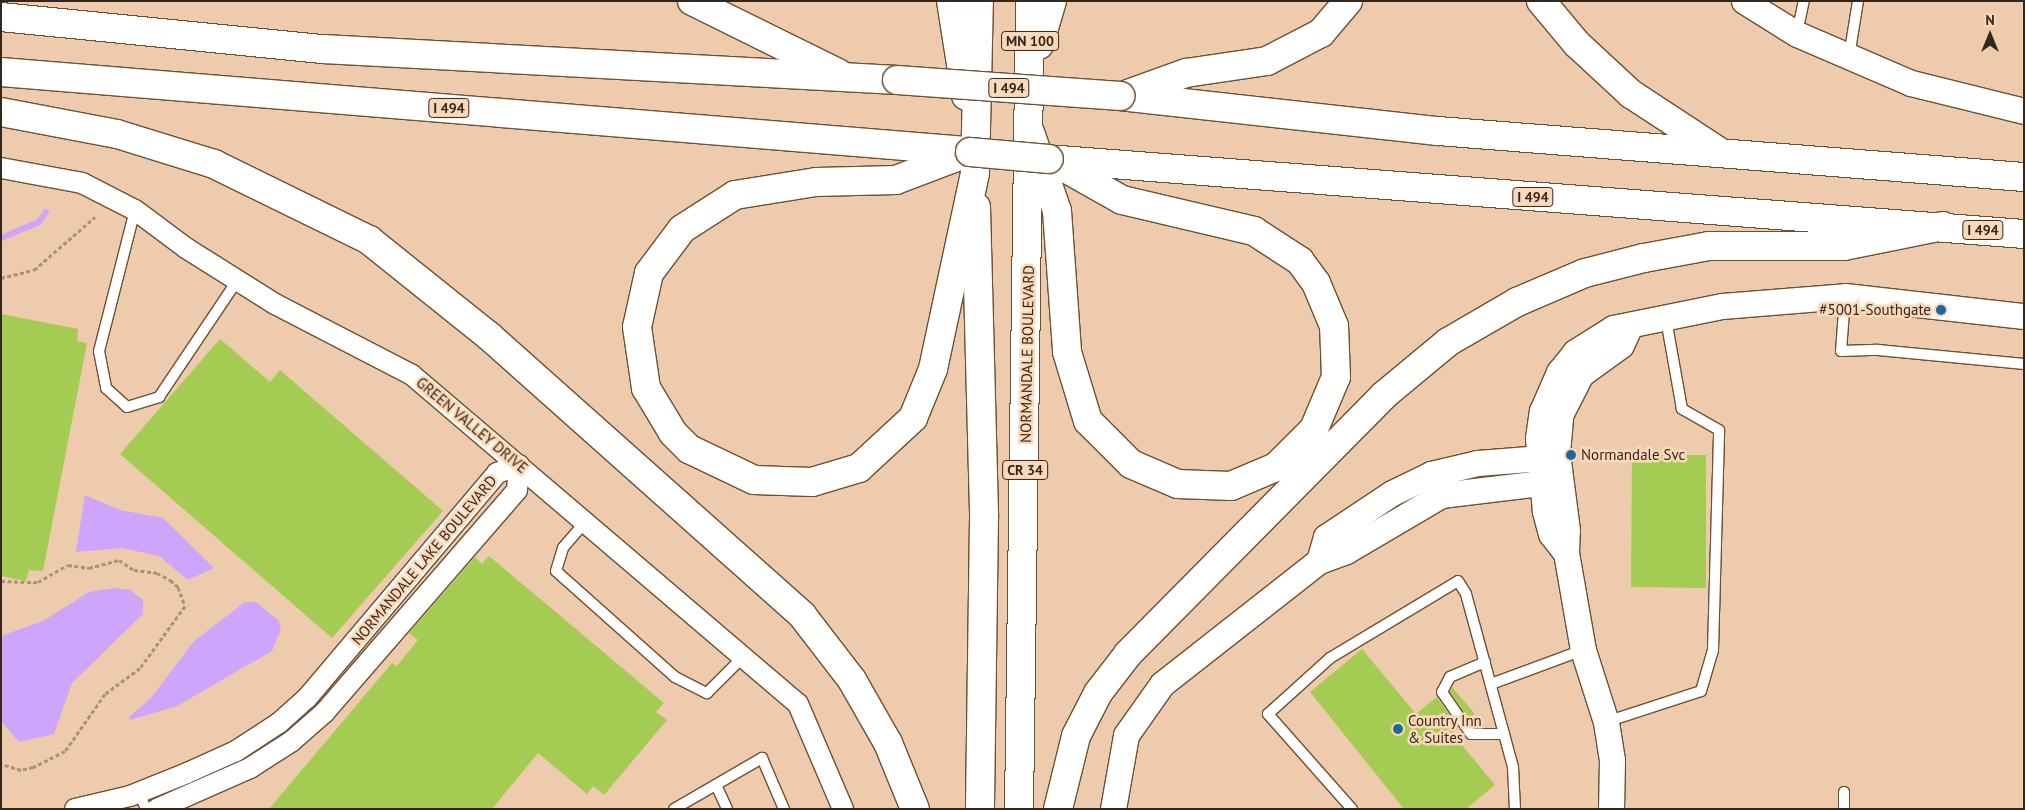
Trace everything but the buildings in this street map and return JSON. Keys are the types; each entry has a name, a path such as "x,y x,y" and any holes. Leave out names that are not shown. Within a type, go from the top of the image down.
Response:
{"highway":[{"path":"692,1 846,77"},
{"path":"951,1 955,43 974,154 933,370 913,418 897,437 859,468 812,482 754,480 689,449 658,413 646,388 638,358 641,300 664,248 705,210 735,195 816,182 896,180 974,154"},
{"name":"MN 100","path":"974,154 979,1"},
{"name":"MN 100","path":"1029,80 1030,1"},
{"path":"1029,80 1052,1"},
{"path":"1120,96 1186,73 1266,61 1321,33 1348,1"},
{"path":"1541,1 1577,44 1631,94 1722,153"},
{"name":"I 494","path":"1,17 323,49 897,80 1120,96 1438,131 2024,177"},
{"name":"I 494","path":"1,72 896,143 974,154 1124,167 1943,226 2024,234"},
{"name":"NORMANDALE BOULEVARD","path":"1019,809 1030,132 1029,80"},
{"path":"1,112 117,134 214,164 369,240 497,343 802,616 852,680 888,743 915,809"},
{"path":"1030,132 1058,211 1067,352 1088,421 1131,464 1178,484 1231,486 1276,467 1314,429 1336,377 1334,326 1316,283 1300,261 1254,231 1122,200 1049,159"},
{"name":"CR 34","path":"974,154 984,518 980,809"},
{"path":"1058,809 1076,736 1098,693 1128,654 1376,402 1448,342 1517,302 1585,273 1644,258 1709,246 1844,246 1943,226"}],"street":[{"path":"1744,1 1797,34 1849,58 1911,83 2024,111"},
{"name":"GREEN VALLEY DRIVE","path":"1,168 82,182 135,210 237,281 412,375 587,520 798,704 843,809"},
{"path":"1611,809 1612,760 1606,722 1583,650 1566,553 1568,530 1548,470 1560,415 1581,374 1621,345 1629,328 1722,306 1846,296 2024,316"},
{"name":"NORMANDALE LAKE BOULEVARD","path":"75,809 143,801 236,750 279,723 307,698 497,473 519,465 517,490 324,713 292,741 250,768 157,809"},
{"path":"1113,809 1126,735 1162,684 1319,560 1346,551 1441,495 1548,470"}],"lane":[{"path":"1797,34 1804,1"},
{"path":"1849,58 1858,1"},
{"path":"135,210 99,351 106,388 127,408 159,397 237,281"},
{"path":"1846,296 1841,351 1878,350 2024,364"},
{"path":"1606,722 1701,691 1713,650 1719,430 1682,409 1666,319"},
{"path":"587,520 563,548 556,571 676,677 707,692 744,656"},
{"path":"1352,809 1268,714 1330,658 1458,580 1466,594 1513,767 1515,809"},
{"path":"1492,684 1583,650"},
{"path":"1485,662 1450,677 1442,692 1471,734 1504,734"},
{"path":"674,809 762,758 784,809"},
{"path":"716,785 727,809"},
{"path":"1844,792 1844,809"}],"path":[{"path":"1,278 34,270 94,217"},
{"path":"1,581 38,582 68,565 90,568 119,560 134,570 157,573 170,580 178,587 185,606 140,668 105,694 65,750 34,767 21,770 1,764"}],"shaded area":[{"path":"85,495 120,510 163,518 214,568 188,580 159,556 122,548 76,552"},
{"path":"114,588 130,590 143,600 143,614 72,683 54,734 19,742 1,721 1,636 43,621 89,592"},
{"path":"245,602 256,602 278,620 281,629 272,651 177,706 130,720 129,717 151,698 194,641"}],"waterway":[{"path":"1,238 39,222 46,212"}],"place":[{"name":"#5001-Southgate","path":"1941,310"},
{"name":"Normandale Svc","path":"1571,455"},
{"name":"Country Inn & Suites","path":"1398,729"}]}
